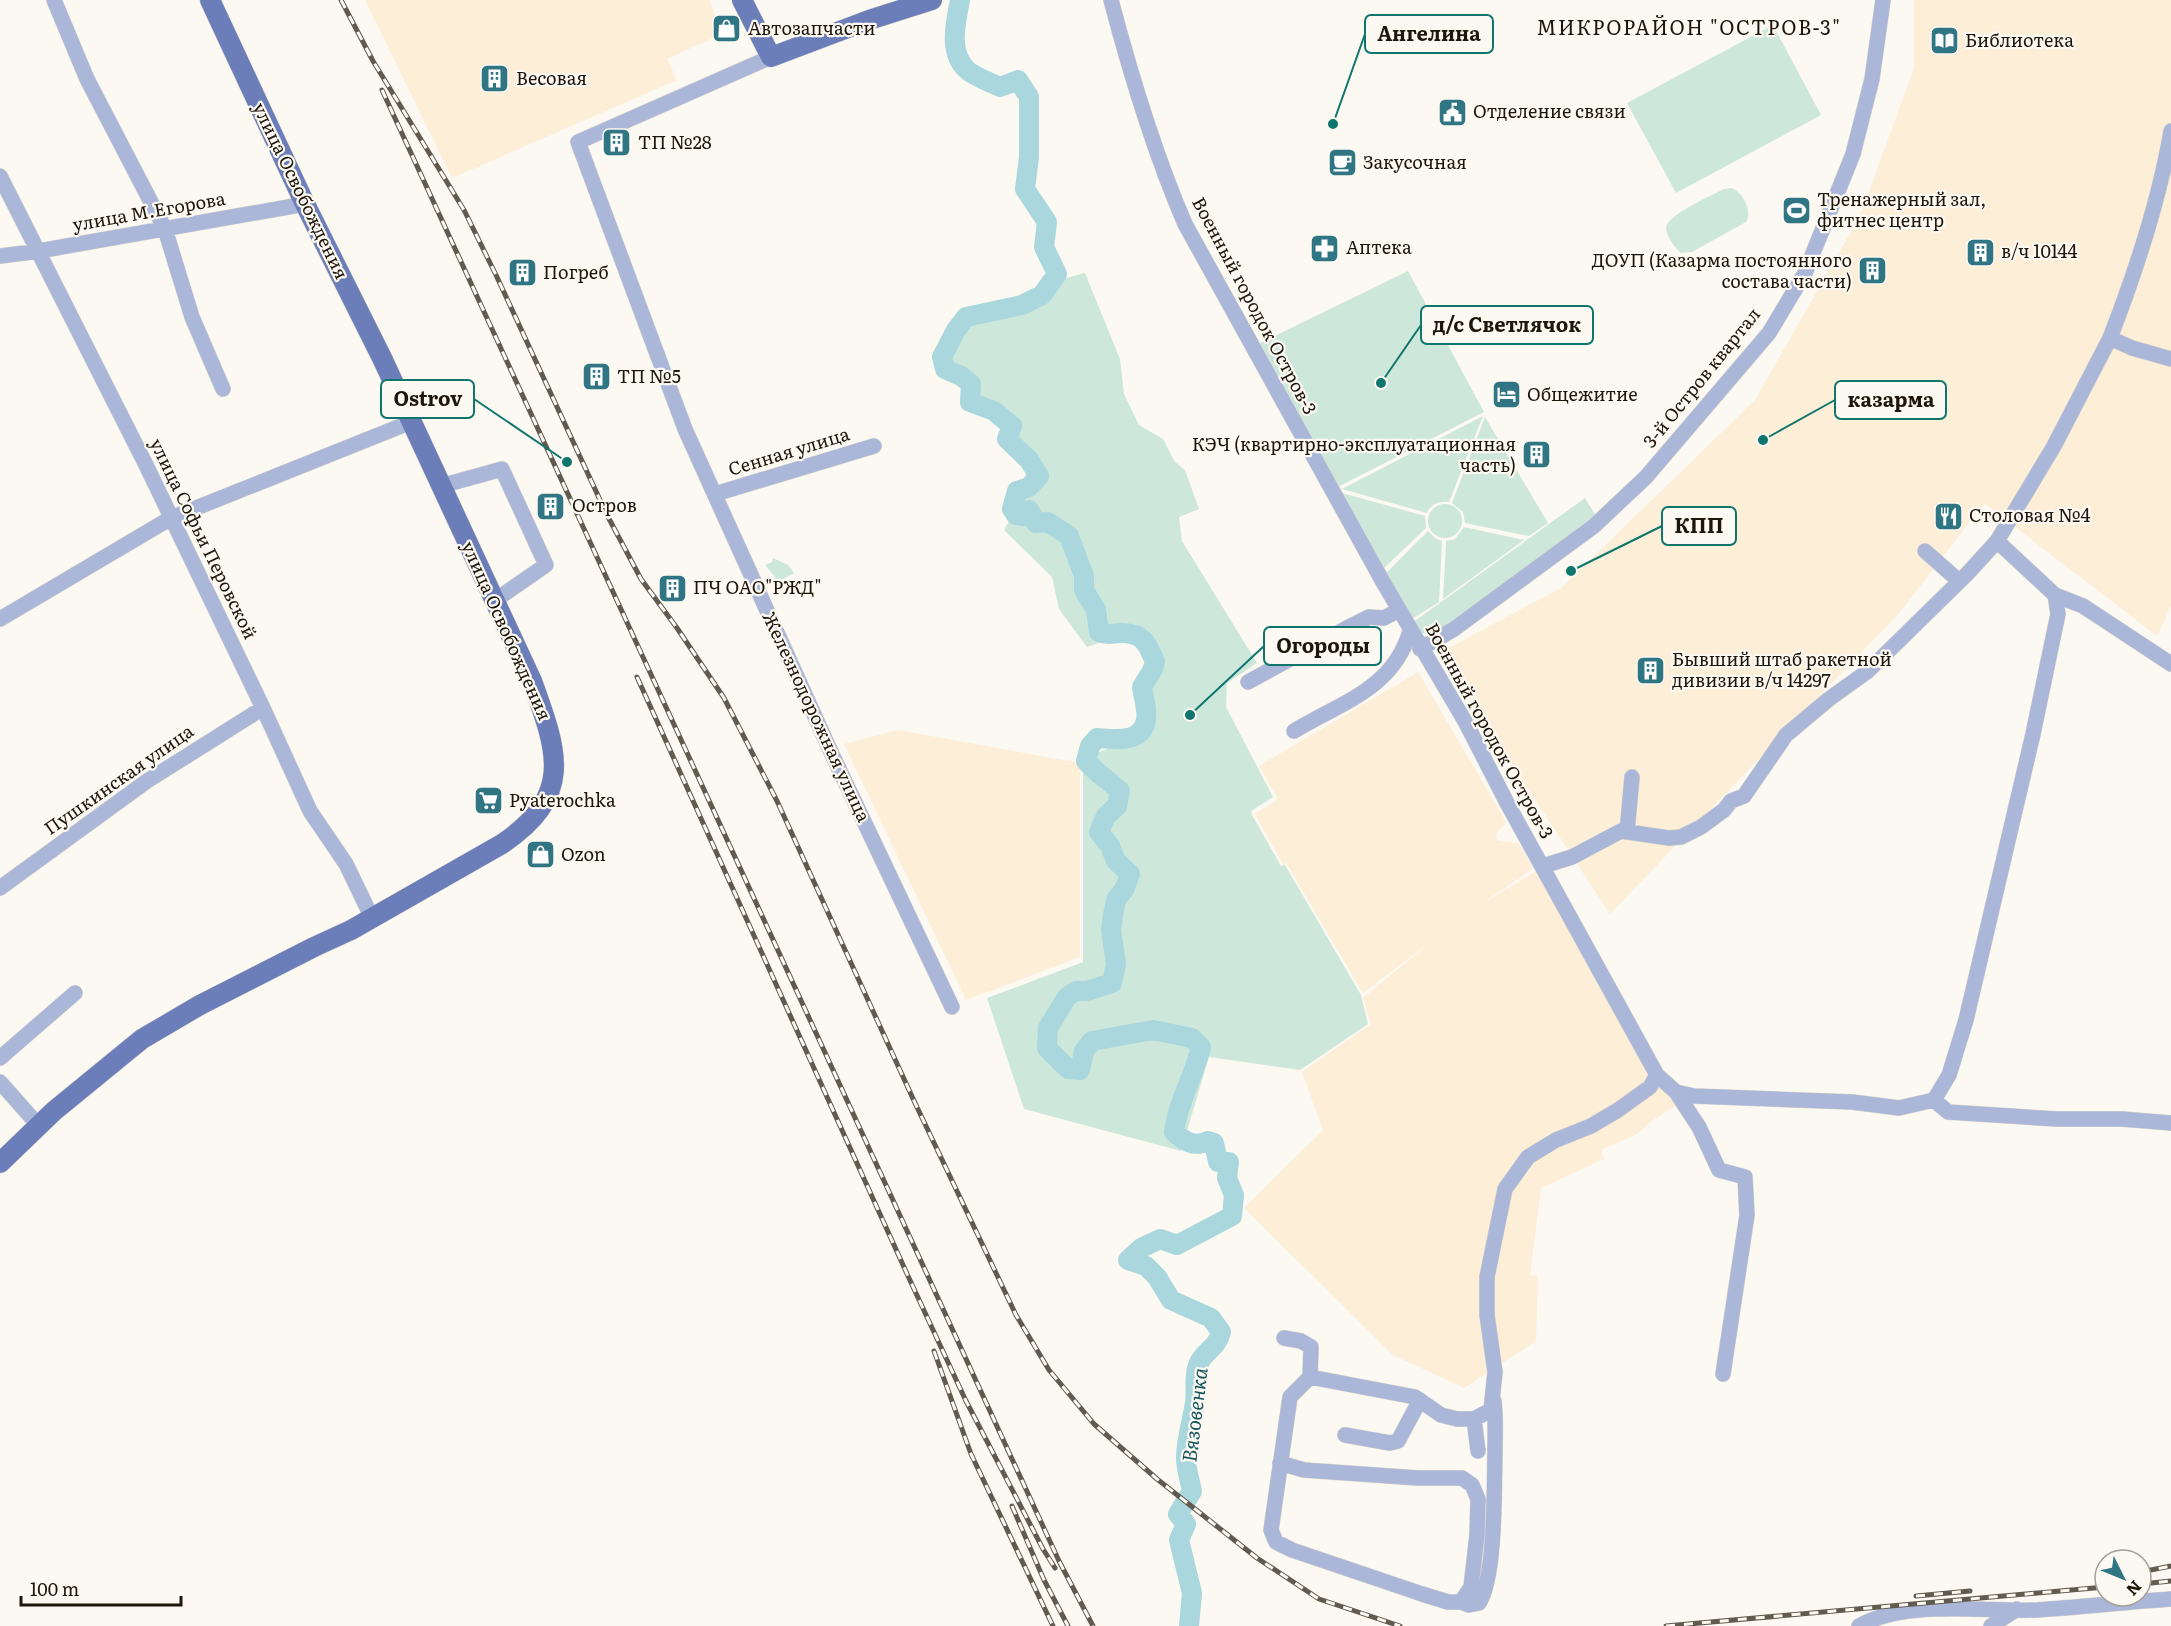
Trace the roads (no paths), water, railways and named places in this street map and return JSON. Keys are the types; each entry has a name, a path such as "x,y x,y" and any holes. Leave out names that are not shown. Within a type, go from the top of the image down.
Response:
{"main road":[{"name":"улица Освобождения","path":"0,1163 54,1111 142,1039 200,1005 314,946 351,930 508,839 534,818 547,799 551,786 554,760 552,736 532,681 382,358 305,204 210,0"},
{"path":"742,0 771,57 868,20 932,0"}],"street":[{"path":"54,0 87,79 165,229 192,317 223,389"},
{"name":"Военный городок Остров-3","path":"1111,0 1125,54 1166,180 1185,224 1420,649 1466,723 1507,803 1657,1075 1676,1092 1699,1127 1719,1170 1745,1177 1747,1215 1723,1374"},
{"name":"3-й Остров квартал","path":"1420,649 1454,628 1594,526 1646,477 1769,333 1805,273 1853,154 1872,79 1883,0"},
{"name":"Железнодорожная улица","path":"771,57 578,142 685,429 826,742 952,1008"},
{"path":"1543,866 1572,857 1621,831 1669,838 1681,837 1701,827 1724,810 1731,801 1744,795 1786,735 1829,699 1868,671 1997,541 2049,456 2110,338 2128,291 2160,188 2171,131"},
{"name":"улица Софьи Перовской","path":"0,176 171,518 263,708 309,811 346,864 372,918"},
{"name":"улица М.Егорова","path":"0,256 305,204"},
{"path":"2110,338 2132,348 2171,359"},
{"path":"0,619 171,518 411,422"},
{"name":"Сенная улица","path":"715,494 874,446"},
{"path":"441,486 502,469 542,554 546,565 494,601"},
{"path":"1997,541 2055,595 2083,606 2171,664"},
{"path":"1925,551 1959,581"},
{"path":"1676,1092 1694,1096 1852,1102 1899,1108 1934,1100 1949,1075 1978,972 2058,614 2055,595"},
{"path":"1248,682 1370,617 1384,618 1399,610"},
{"path":"1294,731 1378,683 1405,649 1410,631"},
{"name":"Пушкинская улица","path":"0,888 147,781 263,708"},
{"path":"1627,832 1632,777"},
{"path":"0,1058 75,993"},
{"path":"1284,1338 1301,1341 1311,1347 1310,1377 1290,1397 1271,1530 1276,1542 1292,1550 1448,1602 1461,1602 1469,1605 1479,1603 1484,1595 1489,1573 1495,1481 1495,1372 1487,1315 1487,1277 1505,1189 1528,1157 1556,1140 1591,1126 1618,1110 1650,1087 1657,1075"},
{"path":"0,1082 39,1126"},
{"path":"1934,1100 1948,1112 2171,1123"},
{"path":"1310,1377 1415,1397 1441,1415 1457,1419 1474,1419 1491,1410 1494,1395"},
{"path":"1345,1435 1389,1443 1398,1441 1420,1400"},
{"path":"1474,1419 1478,1451"},
{"path":"1280,1463 1304,1470 1495,1481"},
{"path":"1461,1602 1471,1587 1478,1499 1472,1485 1462,1478"},
{"path":"1859,1626 1897,1613 1969,1608 2036,1610 2171,1599"},
{"path":"1991,1626 2017,1609"}],"waterway":[{"name":"Вязовенка","path":"960,0 955,36 960,62 973,74 1000,87 1018,80 1029,97 1029,157 1025,189 1047,222 1044,247 1057,274 1042,295 1022,305 966,317 956,330 942,357 945,369 961,376 971,384 970,402 994,411 1012,426 1007,439 1029,460 1039,476 1029,487 1017,491 1012,509 1016,515 1023,516 1029,510 1036,523 1048,522 1069,536 1084,576 1084,590 1096,610 1099,632 1140,637 1147,645 1155,662 1142,687 1146,712 1143,728 1133,737 1097,738 1090,746 1086,761 1120,791 1117,806 1106,816 1099,832 1110,846 1116,861 1130,874 1125,888 1116,900 1113,915 1111,930 1116,964 1112,983 1087,991 1076,991 1067,997 1048,1028 1047,1048 1068,1069 1080,1070 1084,1051 1092,1041 1153,1030 1192,1038 1201,1047 1179,1110 1174,1132 1194,1144 1208,1141 1214,1143 1218,1162 1229,1162 1227,1178 1234,1195 1232,1216 1177,1245 1160,1239 1141,1248 1128,1260 1146,1266 1157,1277 1171,1300 1211,1318 1221,1332 1217,1342 1198,1365 1195,1379 1195,1403 1186,1458 1192,1491 1178,1514 1186,1524 1179,1540 1192,1593 1189,1626"}],"railway":[{"path":"341,0 373,61 464,210 607,515 641,579 724,698 777,801 915,1103 1016,1315 1049,1370 1094,1424 1157,1479 1257,1558 1319,1599 1400,1626"},
{"path":"382,90 1059,1561 1093,1626"},
{"path":"637,677 966,1401 1055,1568"},
{"path":"934,1351 971,1454 1053,1626"},
{"path":"1012,1506 1044,1580 1068,1626"},
{"path":"2153,1570 2171,1566"},
{"path":"2153,1583 2171,1581"},
{"path":"1666,1626 2093,1588"},
{"path":"1916,1596 1970,1591"}],"place":[{"name":"Автозапчасти","path":"727,29"},
{"name":"Библиотека","path":"1944,41"},
{"name":"Весовая","path":"495,79"},
{"name":"Отделение связи","path":"1452,112"},
{"name":"Ангелина","path":"1333,124"},
{"name":"ТП №28","path":"617,143"},
{"name":"Закусочная","path":"1342,163"},
{"name":"Тренажерный зал, фитнес центр","path":"1796,210"},
{"name":"Аптека","path":"1325,248"},
{"name":"в/ч 10144","path":"1980,252"},
{"name":"ДОУП (Казарма постоянного состава части)","path":"1873,271"},
{"name":"Погреб","path":"522,273"},
{"name":"ТП №5","path":"596,377"},
{"name":"д/с Светлячок","path":"1381,383"},
{"name":"Общежитие","path":"1506,395"},
{"name":"казарма","path":"1763,440"},
{"name":"КЭЧ (квартирно-эксплуатационная часть)","path":"1537,455"},
{"name":"Ostrov","path":"567,462"},
{"name":"Остров","path":"551,506"},
{"name":"Столовая №4","path":"1948,516"},
{"name":"КПП","path":"1571,571"},
{"name":"ПЧ ОАО\"РЖД\"","path":"672,588"},
{"name":"Бывший штаб ракетной дивизии в/ч 14297","path":"1651,670"},
{"name":"Огороды","path":"1190,715"},
{"name":"Pyaterochka","path":"488,801"},
{"name":"Ozon","path":"540,855"}],"district":[{"name":"МИКРОРАЙОН \"ОСТРОВ-3\"","path":"1689,28"}]}
